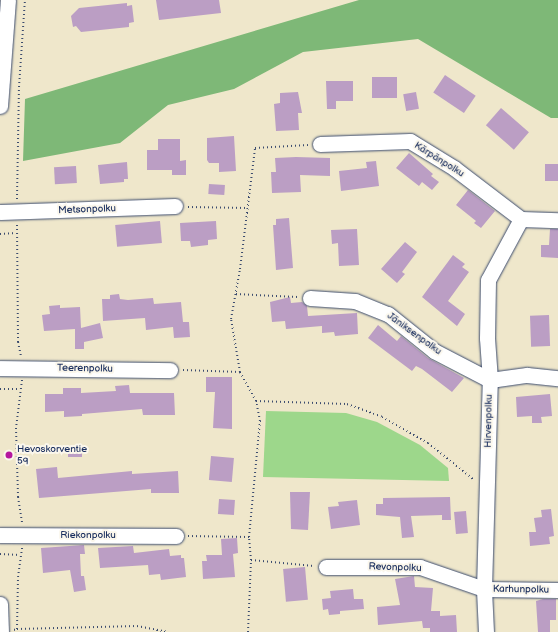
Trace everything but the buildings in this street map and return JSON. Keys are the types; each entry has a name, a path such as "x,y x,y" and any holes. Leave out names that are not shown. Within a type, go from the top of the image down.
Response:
{"street":[{"path":"0,106 8,0"},
{"name":"Kärpänpolku","path":"320,144 410,141 454,168 521,219"},
{"name":"Metsonpolku","path":"0,212 175,206"},
{"path":"521,219 558,220"},
{"name":"Hirvenpolku","path":"486,632 484,589 490,380 487,338 488,280 521,219"},
{"name":"Jäniksenpolku","path":"310,298 355,301 388,314 434,351 490,380"},
{"name":"Teerenpolku","path":"0,368 170,370"},
{"path":"490,380 527,375 558,378"},
{"name":"Riekonpolku","path":"0,535 176,536"},
{"name":"Revonpolku","path":"326,567 420,567 484,589"},
{"name":"Karhunpolku","path":"484,589 558,590"},
{"path":"0,604 6,631"}],"path":[{"path":"17,629 20,555 24,536 18,497 16,428 24,368 18,342 16,233 19,87 25,0"},
{"path":"248,632 252,560 249,537 260,421 256,401 240,372 231,319 236,294 255,148 320,144"},
{"path":"175,206 248,208"},
{"path":"0,234 16,233"},
{"path":"236,294 310,298"},
{"path":"170,370 240,372"},
{"path":"0,389 20,389"},
{"path":"256,401 347,404 382,417 428,444 487,490"},
{"path":"176,536 249,537"},
{"path":"0,554 20,555"},
{"path":"252,560 326,567"},
{"path":"6,631 17,629 137,626 168,632"}],"green space":[{"path":"359,0 558,0 558,118 551,118 418,39 303,52 234,89 168,105 120,143 23,161 25,99"},
{"path":"266,411 346,413 377,422 420,445 448,468 449,481 263,477"}],"place":[{"name":"Hevoskorventie 59","path":"9,455"}]}
